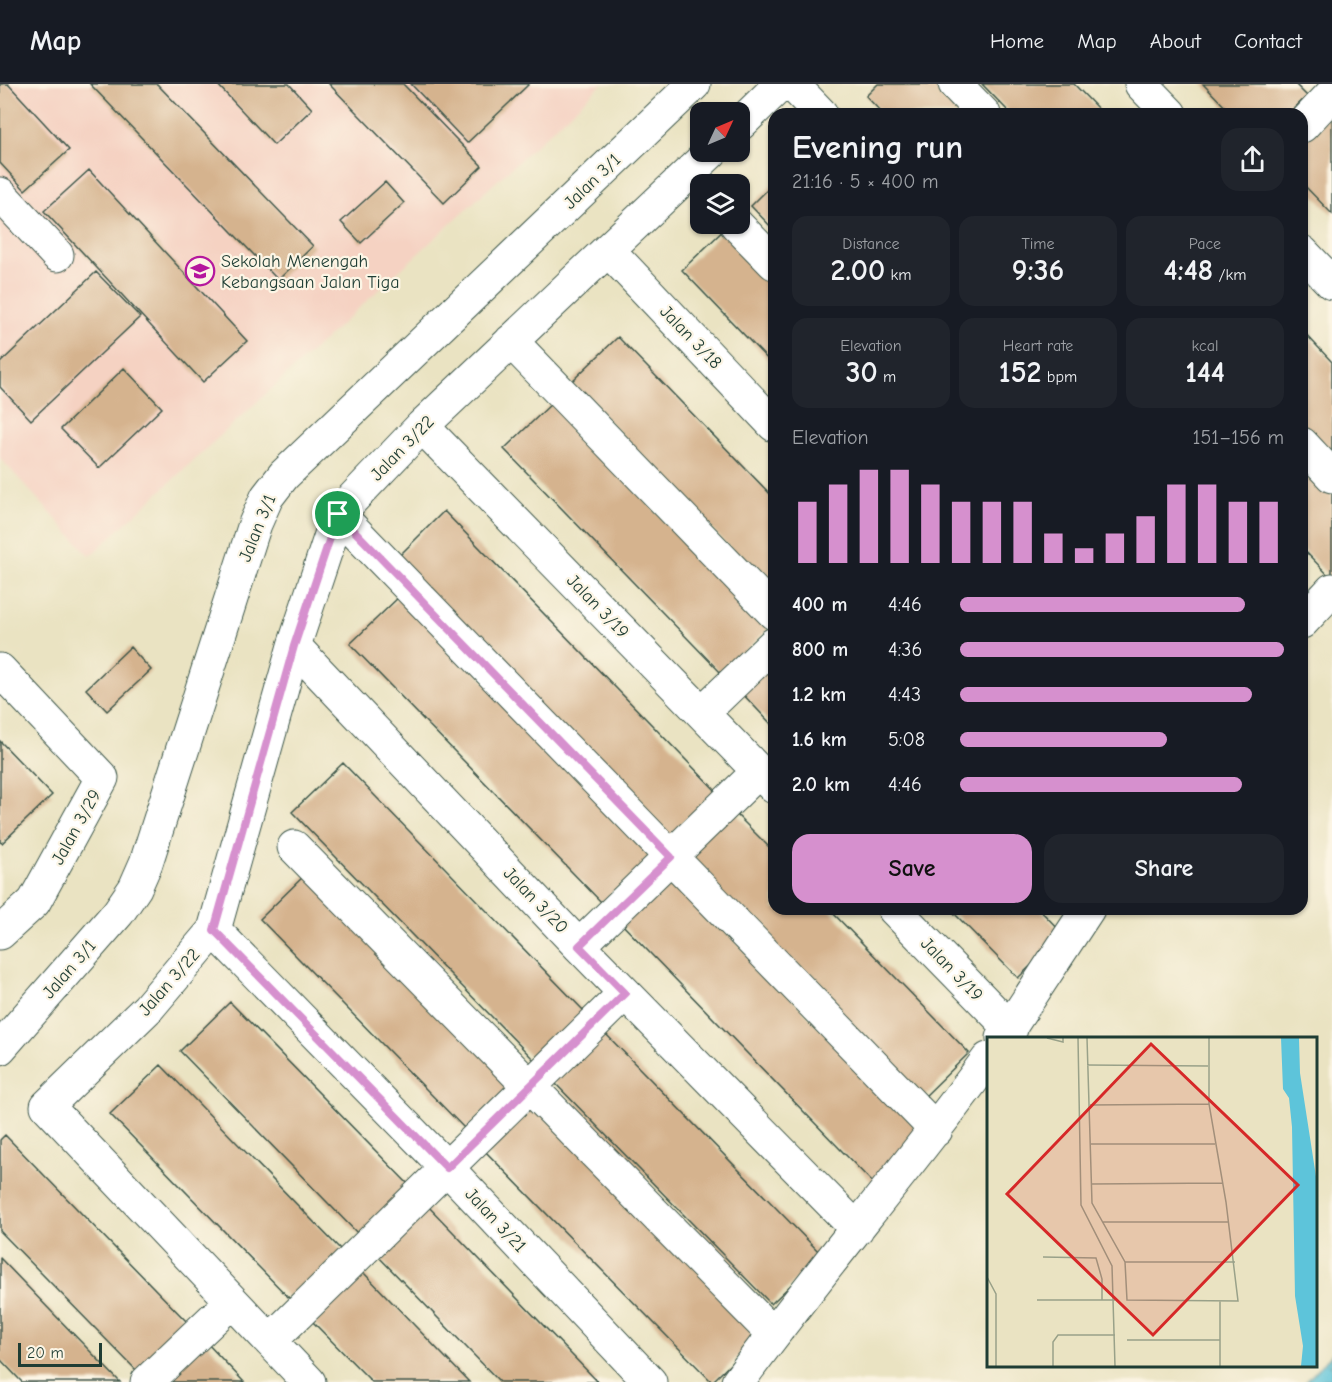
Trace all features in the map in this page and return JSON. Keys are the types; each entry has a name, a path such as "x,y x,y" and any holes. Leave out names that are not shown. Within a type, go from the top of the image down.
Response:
{"street":[{"name":"Jalan 3/1","path":"0,1048 118,913 135,888 146,863 255,524 267,497 284,475 694,84"},
{"path":"750,114 781,84"},
{"path":"792,84 815,108"},
{"path":"955,84 978,108"},
{"path":"1141,84 1164,108"},
{"path":"1308,120 1332,94"},
{"name":"Jalan 3/22","path":"309,1382 47,1106 148,1008 214,930 294,646 338,514 422,426 608,250 700,170"},
{"path":"0,194 57,255"},
{"path":"746,234 768,257"},
{"name":"Jalan 3/18","path":"608,250 768,418"},
{"path":"1308,258 1332,283"},
{"path":"512,341 768,607"},
{"name":"Jalan 3/19","path":"422,426 766,779"},
{"path":"1308,450 1332,476"},
{"path":"338,514 936,1130"},
{"path":"1308,611 1332,590"},
{"name":"Jalan 3/20","path":"294,646 579,946 857,1229"},
{"path":"702,714 768,650"},
{"name":"Jalan 3/29","path":"0,670 102,778 34,902 0,933"},
{"path":"579,946 671,857 766,779"},
{"path":"294,847 773,1334"},
{"name":"Jalan 3/19","path":"899,915 1007,1034"},
{"path":"1007,1034 1074,915"},
{"name":"Jalan 3/21","path":"214,930 447,1168 650,1382"},
{"path":"270,1341 625,993"},
{"path":"738,1382 773,1334 936,1130 987,1060"},
{"path":"147,1382 232,1301"}],"shaded area":[{"name":"Sekolah Menengah Kebangsaan Jalan Tiga","path":"0,84 602,84 90,556 0,458"}],"water":[{"path":"1332,1354 1332,1382 1306,1382"}],"building":[{"path":"0,84 8,84 69,150 25,190 0,163"},
{"path":"90,84 157,84 313,246 278,280"},
{"path":"217,84 289,84 312,109 274,145"},
{"path":"329,84 403,84 482,166 444,203"},
{"path":"411,84 529,84 467,143"},
{"path":"878,84 947,84 970,108 877,108 866,96"},
{"path":"982,84 1074,84 1097,108 1005,108"},
{"path":"1203,84 1295,84 1307,96 1294,108 1226,108"},
{"path":"1329,115 1332,118 1332,214 1308,189 1308,134"},
{"path":"89,170 247,341 203,382 44,211"},
{"path":"385,182 404,203 361,243 341,222"},
{"path":"768,189 768,224 751,206"},
{"path":"720,234 740,234 768,264 768,360 682,270"},
{"path":"96,272 140,317 31,420 0,387 0,363"},
{"path":"1308,336 1332,362 1332,457 1308,432"},
{"path":"618,337 768,492 768,588 571,382"},
{"path":"124,368 162,408 99,468 61,429"},
{"path":"552,403 768,629 722,674 504,449"},
{"path":"1308,459 1332,484 1332,579 1308,554"},
{"path":"444,511 718,793 668,843 394,561"},
{"path":"401,595 654,856 604,905 350,644"},
{"path":"130,647 151,670 107,711 86,689"},
{"path":"768,661 768,721 738,689"},
{"path":"0,741 52,795 2,843 0,842"},
{"path":"343,763 585,1012 535,1061 292,812"},
{"path":"731,809 768,846 768,915 835,915 969,1053 919,1102 681,858"},
{"path":"310,870 516,1081 466,1130 260,919"},
{"path":"668,871 924,1135 873,1183 618,920"},
{"path":"956,915 1045,915 1063,934 1018,978"},
{"path":"230,1002 413,1189 363,1239 180,1051"},
{"path":"602,1030 822,1255 771,1304 551,1079"},
{"path":"161,1065 344,1253 293,1302 110,1114"},
{"path":"532,1098 762,1333 712,1382 481,1147"},
{"path":"5,1135 188,1323 138,1372 0,1231 0,1140"},
{"path":"426,1204 598,1382 500,1382 375,1253"},
{"path":"0,1258 120,1382 22,1382 19,1379 0,1359"},
{"path":"362,1271 469,1382 372,1382 311,1320"},
{"path":"204,1340 244,1382 161,1382"}],"place":[{"name":"Sekolah Menengah Kebangsaan Jalan Tiga","path":"200,271"}],"route":[{"path":"338,514 671,857 579,946 625,993 447,1168 214,930 294,646 338,514"}]}
